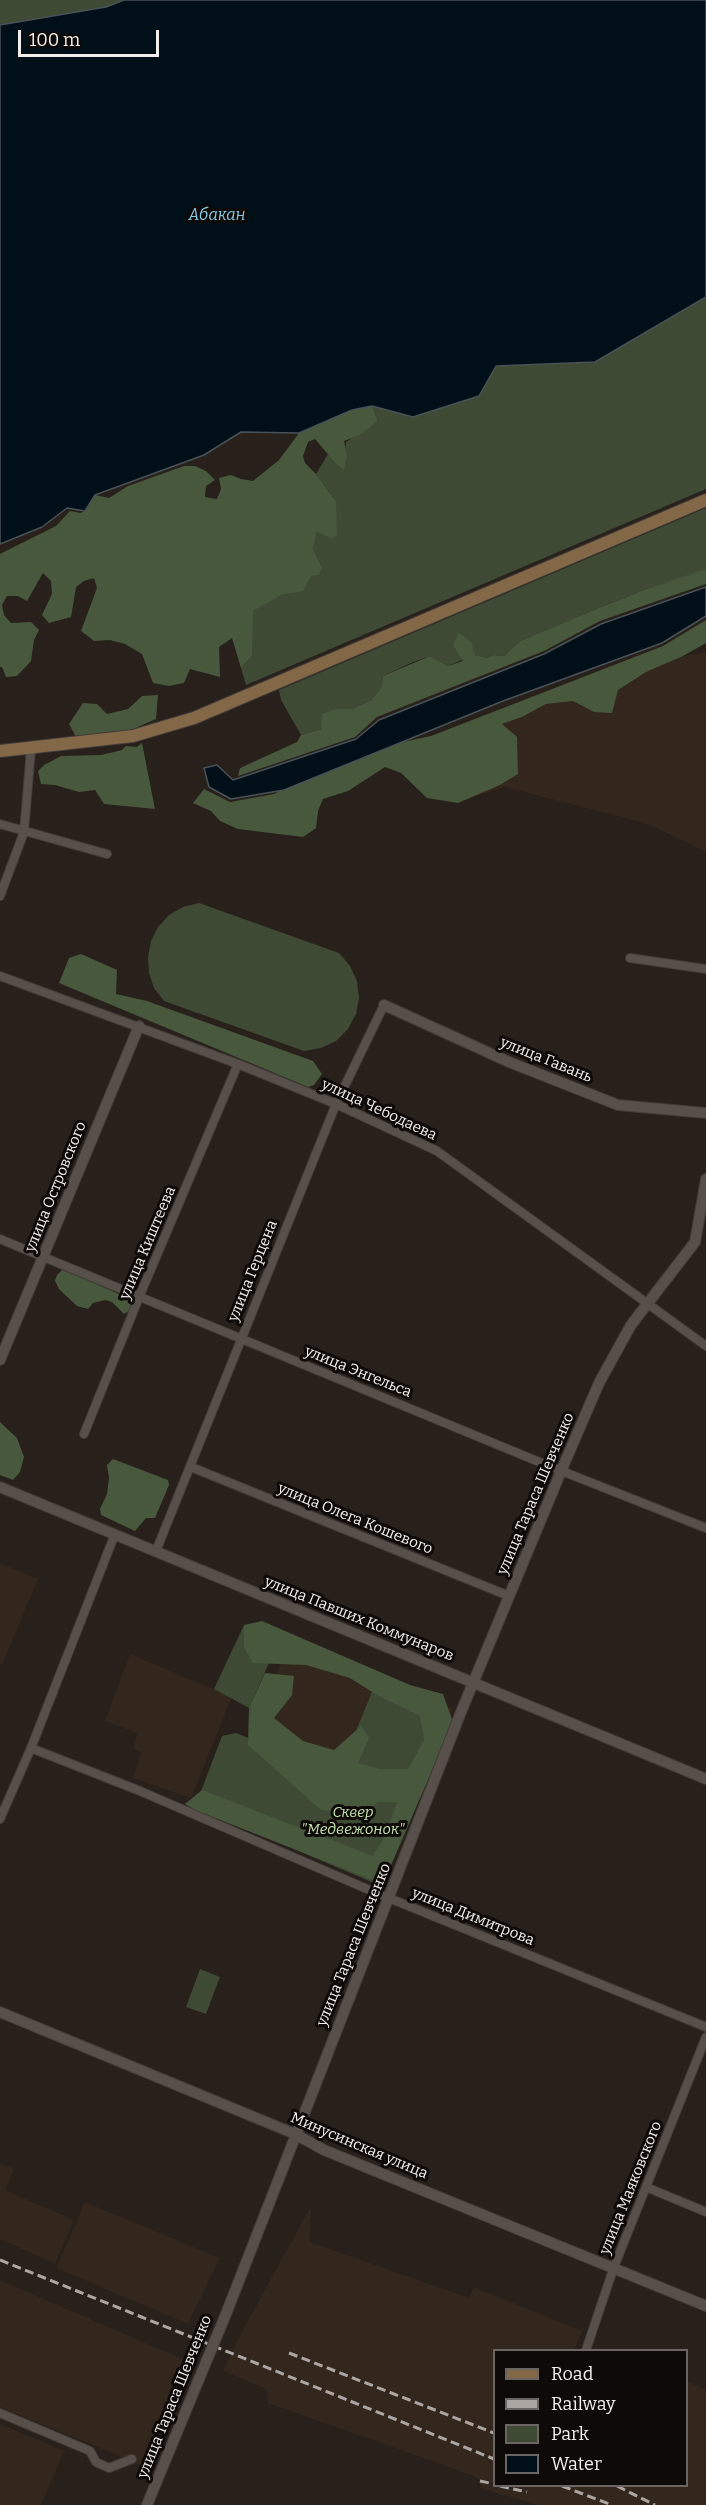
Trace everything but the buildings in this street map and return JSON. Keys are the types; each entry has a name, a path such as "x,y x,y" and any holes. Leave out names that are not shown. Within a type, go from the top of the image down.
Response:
{"main road":[{"path":"0,751 133,736 194,718 706,500"}],"street":[{"path":"0,896 24,832 31,749"},
{"path":"0,824 107,854"},
{"path":"630,958 706,969"},
{"name":"улица Чебодаева","path":"0,976 238,1064 336,1104 437,1151 706,1346"},
{"name":"улица Герцена","path":"156,1551 336,1104 384,1005"},
{"name":"улица Гавань","path":"384,1005 509,1062 618,1106 706,1113"},
{"name":"улица Островского","path":"0,1360 139,1026"},
{"name":"улица Киштеева","path":"84,1434 238,1064"},
{"name":"улица Тараса Шевченко","path":"147,2505 226,2314 474,1683 562,1469 599,1383 630,1325 646,1303 701,1242 706,1179"},
{"name":"улица Энгельса","path":"0,1239 706,1528"},
{"name":"улица Олега Кошевого","path":"191,1467 509,1596"},
{"name":"улица Павших Коммунаров","path":"0,1487 706,1779"},
{"path":"0,1819 31,1748 114,1534"},
{"name":"улица Димитрова","path":"31,1748 140,1791 389,1898 706,2027"},
{"name":"Минусинская улица","path":"0,2012 295,2134 324,2150 706,2306"},
{"name":"улица Маяковского","path":"586,2349 614,2267 706,2037"},
{"path":"646,2187 706,2212"},
{"path":"0,2413 90,2451 96,2462 110,2468 132,2459"}],"shaded area":[{"path":"706,652 706,852 648,824 505,787 464,800 485,730 522,717 546,704 573,701 594,712 618,690 646,672 683,656"},
{"path":"0,1563 38,1579 2,1665 0,1664"},
{"path":"290,1640 453,1709 414,1803 249,1739"},
{"path":"130,1654 232,1697 191,1798 133,1778 141,1753 133,1748 137,1733 105,1721"},
{"path":"0,2163 14,2169 5,2190 74,2220 55,2264 0,2239"},
{"path":"85,2202 220,2258 188,2324 56,2268"},
{"path":"311,2206 310,2242 469,2298 474,2287 582,2331 574,2349 493,2349 493,2487 688,2487 688,2381 706,2390 706,2505 539,2505 480,2488 480,2481 474,2476 268,2403 267,2391 264,2388 223,2371 238,2339"},
{"path":"0,2280 187,2361 141,2465 0,2407"},
{"path":"0,2424 64,2451 41,2505 0,2505"}],"green space":[{"path":"0,0 124,0 106,7 0,25"},
{"path":"706,297 706,489 246,685 241,668 252,656 252,611 288,594 313,550 317,532 331,539 336,501 316,474 328,454 344,469 346,442 378,421 372,406 413,417 479,396 496,366 595,362"},
{"path":"372,406 378,421 360,435 344,441 347,455 344,470 315,439 308,442 303,456 305,463 336,501 337,535 331,539 317,532 313,550 322,568 319,575 311,576 303,591 282,595 253,611 252,656 241,668 232,638 219,647 220,677 190,669 184,683 169,686 153,683 142,654 125,644 110,640 94,641 81,631 97,588 94,578 76,587 71,617 49,623 42,615 52,594 51,581 43,573 27,601 18,596 7,596 2,605 4,615 11,623 31,622 39,630 34,640 31,661 17,676 6,677 0,667 0,554 56,526 70,511 80,513 85,511 95,495 109,498 128,486 184,466 195,466 206,471 215,480 206,486 205,497 217,499 221,489 219,478 231,475 253,481 279,460 299,433 352,410"},
{"path":"706,508 706,569 703,571 641,591 520,641 504,656 494,655 487,658 474,655 448,666 430,656 413,662 383,676 381,688 371,700 352,709 335,709 321,729 301,735 281,700 279,690"},
{"path":"706,569 706,584 600,621 544,651 377,717 355,737 238,776 240,768 297,742 301,735 321,729 322,714 335,709 352,709 371,700 381,688 383,676 430,656 448,666 463,661 453,645 459,633 471,642 475,655 487,658 494,655 504,656 520,641 641,591"},
{"path":"706,620 706,643 646,672 618,690 612,713 594,712 573,701 546,704 522,717 502,724 517,737 518,774 500,785 458,803 427,798 401,773 385,767 348,791 323,799 318,811 316,828 303,837 238,829 220,821 211,811 193,803 204,789 230,802 274,794 303,779 384,746 431,736 663,646"},
{"path":"158,695 156,719 131,730 76,737 69,724 83,703 97,704 107,714 128,709 142,696"},
{"path":"142,743 155,809 104,804 95,790 79,792 55,785 41,784 38,771 61,756 101,755 122,750 126,746 137,747"},
{"path":"199,903 339,953 350,966 357,981 359,998 356,1014 348,1029 336,1041 321,1048 304,1051 164,1001 154,988 149,973 148,957 151,941 158,927 169,915 183,907"},
{"path":"81,954 117,970 116,994 147,1001 313,1061 322,1074 314,1085 308,1087 59,983 69,958"},
{"path":"63,1269 132,1300 134,1305 132,1309 124,1314 112,1302 105,1300 93,1303 88,1309 77,1306 59,1289 55,1281"},
{"path":"0,1422 17,1438 24,1457 20,1472 13,1480 0,1475"},
{"path":"113,1459 168,1480 169,1485 155,1518 146,1518 135,1531 101,1515 100,1509 107,1494 109,1478 107,1465"},
{"path":"262,1621 410,1685 443,1694 453,1722 389,1870 375,1881 195,1810 185,1804 202,1790 373,1856 385,1836 397,1802 378,1802 363,1815 321,1810 248,1745 249,1708 265,1673 294,1676 292,1695 274,1718 303,1741 334,1750 361,1726 369,1738 358,1763 380,1769 408,1769 424,1740 420,1716 377,1695 350,1678 306,1665 253,1663 244,1648 244,1625"},
{"path":"244,1625 244,1648 253,1662 269,1663 249,1708 214,1689"},
{"name":"Сквер \"Медвежонок\"","path":"374,1687 446,1718 381,1886 195,1807 222,1736 236,1733 338,1775"},
{"path":"200,1969 220,1977 206,2014 186,2007"}],"water":[{"name":"Абакан","path":"124,0 706,0 706,297 595,362 496,366 479,396 413,417 372,406 352,410 299,433 241,432 204,455 95,495 85,511 67,508 42,527 0,544 0,25 106,7"},
{"path":"706,587 706,616 662,643 503,701 284,790 231,799 209,787 204,768 217,765 233,780 356,739 379,720 544,654 601,624"}],"railway":[{"path":"0,2260 493,2459"},
{"path":"289,2353 493,2433"},
{"path":"480,2481 493,2484"},
{"path":"504,2487 527,2492"},
{"path":"565,2487 612,2505"},
{"path":"619,2487 655,2505"}]}
